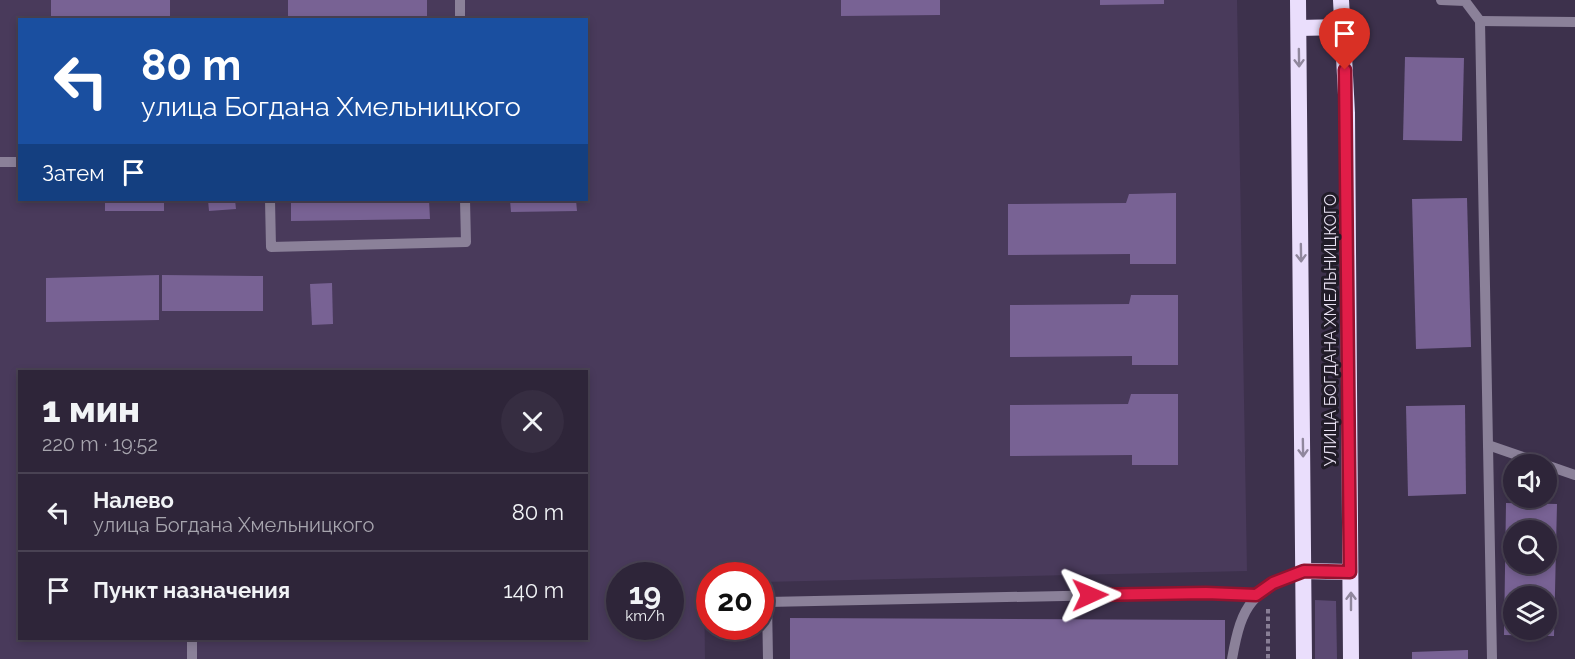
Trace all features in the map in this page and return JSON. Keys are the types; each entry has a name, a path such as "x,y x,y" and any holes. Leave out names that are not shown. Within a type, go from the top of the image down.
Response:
{"highway":[{"name":"УЛИЦА БОГДАНА ХМЕЛЬНИЦКОГО","path":"1298,0 1304,659"},
{"name":"УЛИЦА БОГДАНА ХМЕЛЬНИЦКОГО","path":"1341,0 1347,113 1351,659"},
{"path":"1299,28 1343,27"},
{"path":"1304,571 1350,572"}],"lane":[{"path":"460,0 460,18"},
{"path":"1442,0 1465,1 1480,21 1492,659"},
{"path":"1480,21 1575,22"},
{"path":"0,162 18,162"},
{"path":"270,201 271,247 466,242 465,201"},
{"path":"1488,446 1512,454"},
{"path":"1557,469 1575,475"},
{"path":"1232,659 1245,612 1256,595 1304,571"},
{"path":"768,659 767,602 1206,593 1256,595"},
{"path":"192,640 192,659"}],"path":[{"path":"1268,587 1268,659"}],"shaded area":[{"path":"0,0 1237,0 1247,571 774,582 774,562 696,562 696,640 705,640 705,659 0,659"},
{"path":"1315,600 1336,601 1337,659 1315,659"}],"building":[{"path":"51,0 170,0 170,18 51,18"},
{"path":"288,0 427,0 427,18 288,18"},
{"path":"841,0 940,0 940,15 841,16"},
{"path":"1100,0 1164,0 1164,4 1100,5"},
{"path":"1405,57 1464,58 1462,141 1403,140"},
{"path":"1176,193 1176,264 1130,264 1130,254 1008,255 1008,204 1126,203 1129,194"},
{"path":"1467,198 1471,347 1416,349 1412,199"},
{"path":"105,201 164,201 164,211 105,211"},
{"path":"208,201 235,201 236,209 209,211"},
{"path":"291,201 429,201 430,219 291,221"},
{"path":"510,201 576,201 577,211 511,212"},
{"path":"159,275 159,320 46,322 46,278"},
{"path":"162,275 263,276 263,311 162,311"},
{"path":"332,283 333,324 312,325 310,284"},
{"path":"1131,295 1178,295 1178,365 1132,365 1132,356 1010,357 1010,305 1129,304"},
{"path":"1131,394 1178,394 1178,465 1132,465 1132,455 1010,456 1010,405 1128,404"},
{"path":"1465,405 1466,494 1408,496 1406,406"},
{"path":"1506,508 1557,508 1557,520 1506,520"},
{"path":"1505,574 1555,574 1555,586 1505,586"},
{"path":"790,618 1225,620 1225,659 790,659"},
{"path":"1468,650 1468,659 1412,659 1412,652"}],"route":[{"path":"1090,595 1206,593 1256,595 1273,583 1304,571 1350,572 1345,70"}]}
